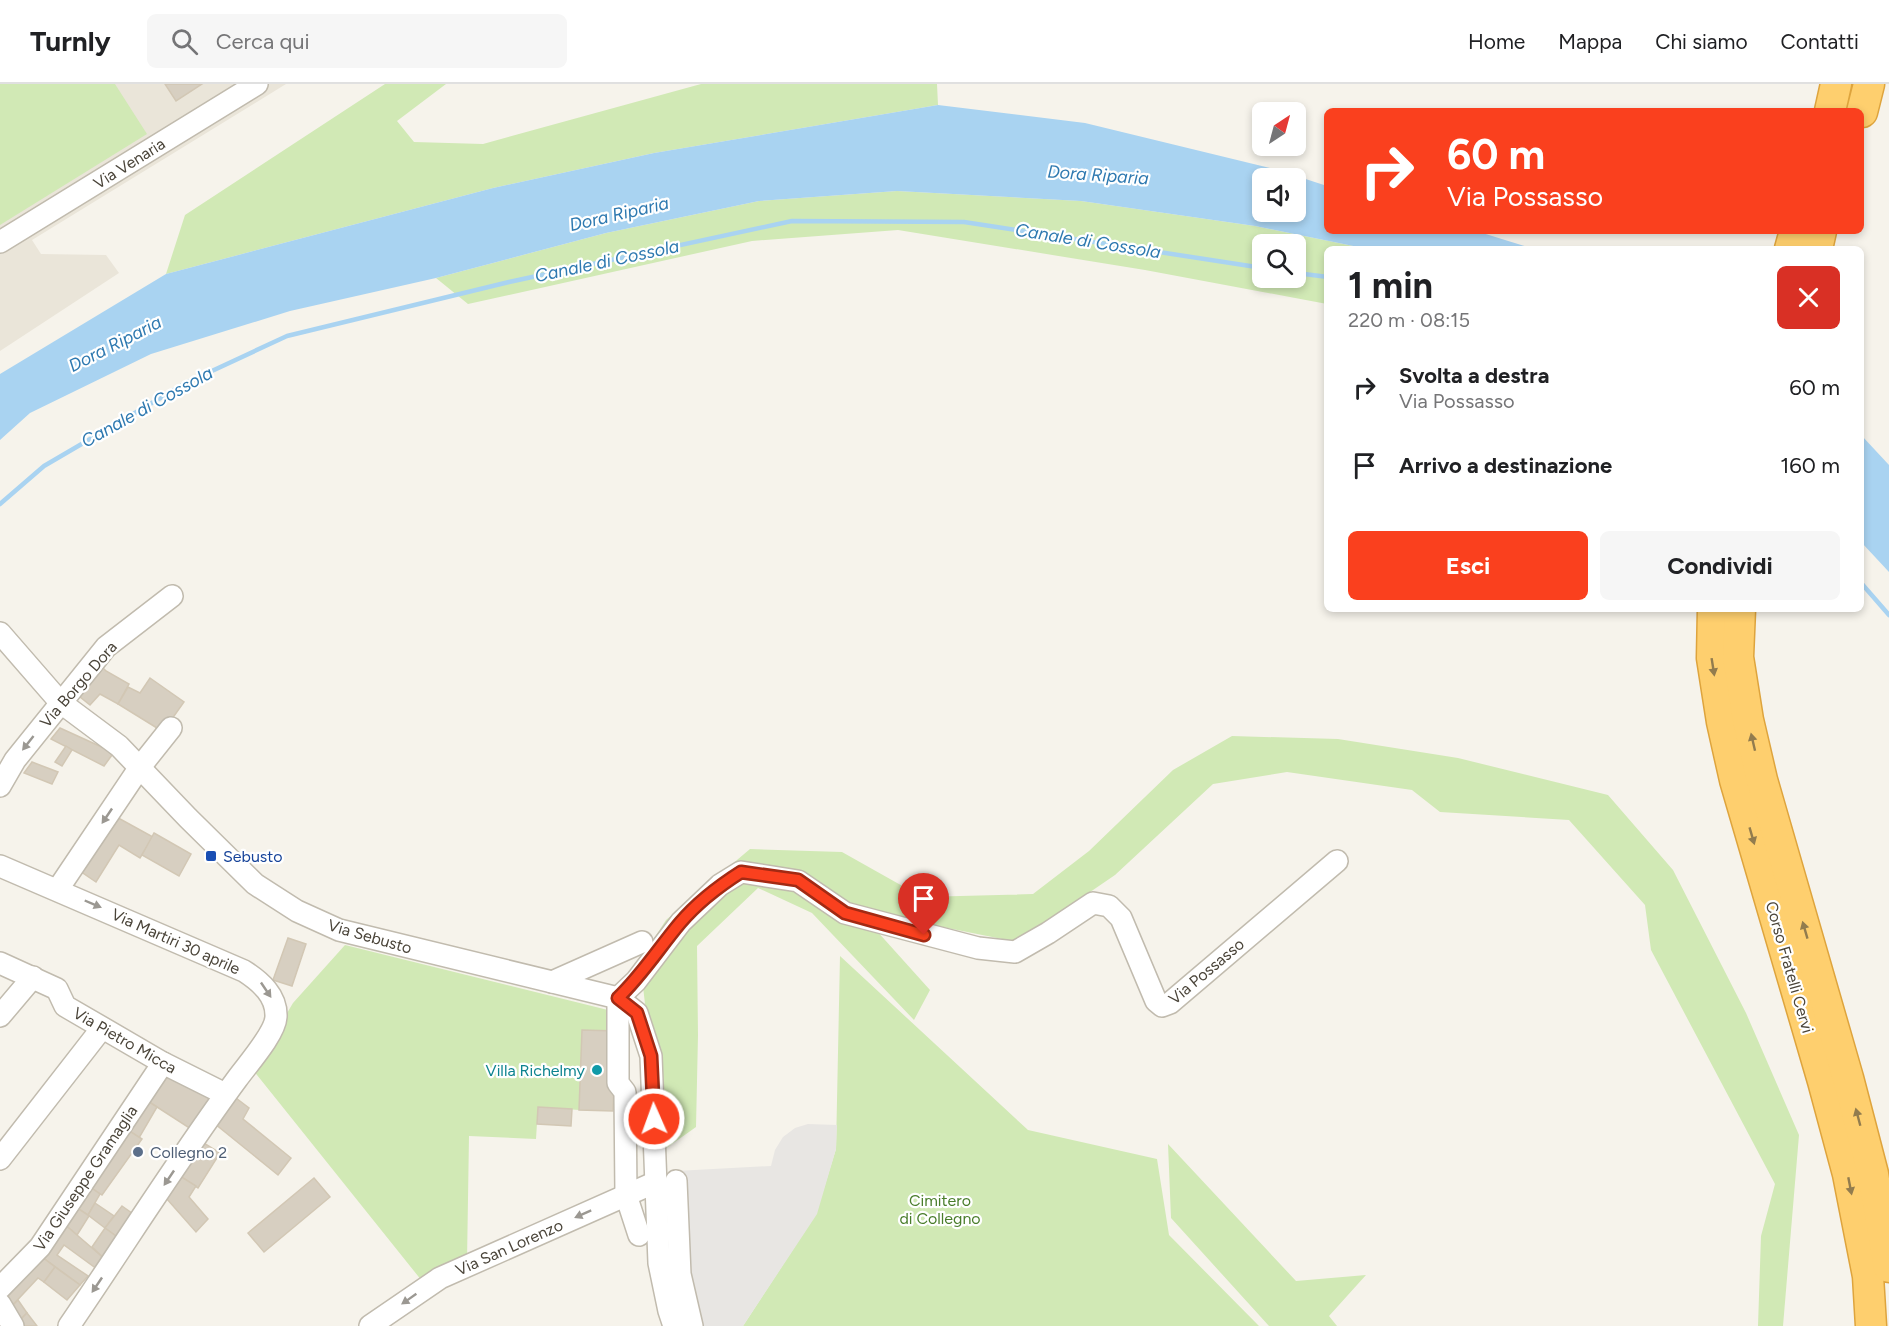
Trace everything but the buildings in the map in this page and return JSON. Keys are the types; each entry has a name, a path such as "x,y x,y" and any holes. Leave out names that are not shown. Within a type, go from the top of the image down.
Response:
{"highway":[{"path":"1817,108 1821,84"},
{"path":"1831,108 1836,84"},
{"path":"1846,108 1851,84"},
{"path":"1863,108 1869,84"},
{"name":"Corso Fratelli Cervi","path":"1713,612 1712,658 1722,722 1735,780 1848,1174 1868,1276 1870,1326"},
{"name":"Corso Fratelli Cervi","path":"1740,612 1738,657 1748,720 1762,780 1848,1078 1873,1174 1889,1267"}],"street":[{"name":"Via Venaria","path":"0,242 256,84"},
{"name":"Via Borgo Dora","path":"0,786 15,760 106,646 172,596"},
{"name":"Via Sebusto","path":"0,633 60,702 112,740 255,884 297,911 339,930 618,998"},
{"path":"58,889 140,767 171,728"},
{"name":"Via Possasso","path":"618,998 636,981 681,922 720,885 741,872 798,880 845,913 978,948 1015,952 1093,903 1109,906 1121,918 1156,1001 1162,1006 1170,1003 1336,861"},
{"name":"Via Martiri 30 aprile","path":"0,866 219,958 263,984 275,1005 276,1020 267,1037 225,1094 69,1326"},
{"path":"552,982 642,942"},
{"name":"Via Pietro Micca","path":"0,963 57,989 65,1006 163,1063 225,1094"},
{"path":"0,1016 33,977"},
{"path":"618,998 618,1083 625,1092 626,1195 639,1235"},
{"path":"618,998 637,1013 651,1056 680,1274 692,1326"},
{"path":"0,1159 102,1028"},
{"name":"Via Giuseppe Gramaglia","path":"0,1288 40,1247 163,1063"},
{"path":"666,1181 659,1263 674,1326"},
{"name":"Via San Lorenzo","path":"370,1326 440,1278 626,1195 666,1181"},
{"path":"0,1304 13,1326"}],"shaded area":[{"path":"0,84 286,84 32,240 41,254 106,255 119,273 0,351"},
{"path":"808,1124 837,1125 836,1149 817,1214 743,1326 697,1326 676,1171 771,1166 775,1150 783,1137 795,1128"}],"green space":[{"path":"0,84 115,84 147,134 0,225"},
{"path":"385,84 446,84 397,121 414,142 483,144 701,84 937,84 938,105 654,153 493,188 166,274 185,215"},
{"path":"897,191 1081,201 1255,226 1294,234 1252,234 1252,288 1306,288 1306,236 1353,246 1324,246 1324,303 1145,270 898,230 752,241 468,304 436,278 606,233 759,201"},
{"path":"1232,736 1338,739 1458,758 1608,795 1673,870 1746,1013 1799,1135 1783,1326 1758,1326 1761,1236 1775,1184 1651,950 1645,905 1569,820 1440,812 1412,790 1287,772 1213,784 1115,875 1017,942 858,910 930,990 914,1020 812,913 758,888 697,946 696,1127 665,1149 667,1120 645,1004 640,960 666,920 750,849 842,852 922,897 1033,894 1089,851 1173,770"},
{"path":"345,945 612,1011 616,1031 582,1031 579,1110 538,1107 536,1139 469,1136 467,1261 422,1281 253,1070 293,1003"},
{"name":"Cimitero di Collegno","path":"840,956 1028,1130 1157,1159 1169,1235 1259,1326 743,1326 816,1214 836,1149"},
{"path":"1168,1144 1296,1281 1366,1275 1329,1316 1337,1326 1269,1326 1171,1218"}],"water":[{"name":"Dora Riparia","path":"938,105 1085,123 1270,168 1252,168 1252,222 1306,222 1306,179 1324,185 1324,234 1486,234 1524,246 1353,246 1306,236 1306,234 1081,201 897,191 759,201 606,233 436,278 290,311 151,354 30,413 0,440 0,374 166,274 493,188 654,153"},
{"path":"1864,438 1889,465 1889,572 1864,545"}],"waterway":[{"name":"Canale di Cossola","path":"0,504 44,466 186,383 287,336 509,282 792,221 964,222 1252,266"},
{"name":"Canale di Cossola","path":"1306,274 1324,276"},
{"name":"Canale di Cossola","path":"1864,586 1889,615"}],"place":[{"name":"Sebusto","path":"211,856"},
{"name":"Villa Richelmy","path":"597,1070"},
{"name":"Collegno 2","path":"138,1152"}],"route":[{"path":"654,1119 651,1056 637,1013 618,998 636,981 681,922 720,885 741,872 798,880 845,913 924,935"}]}
